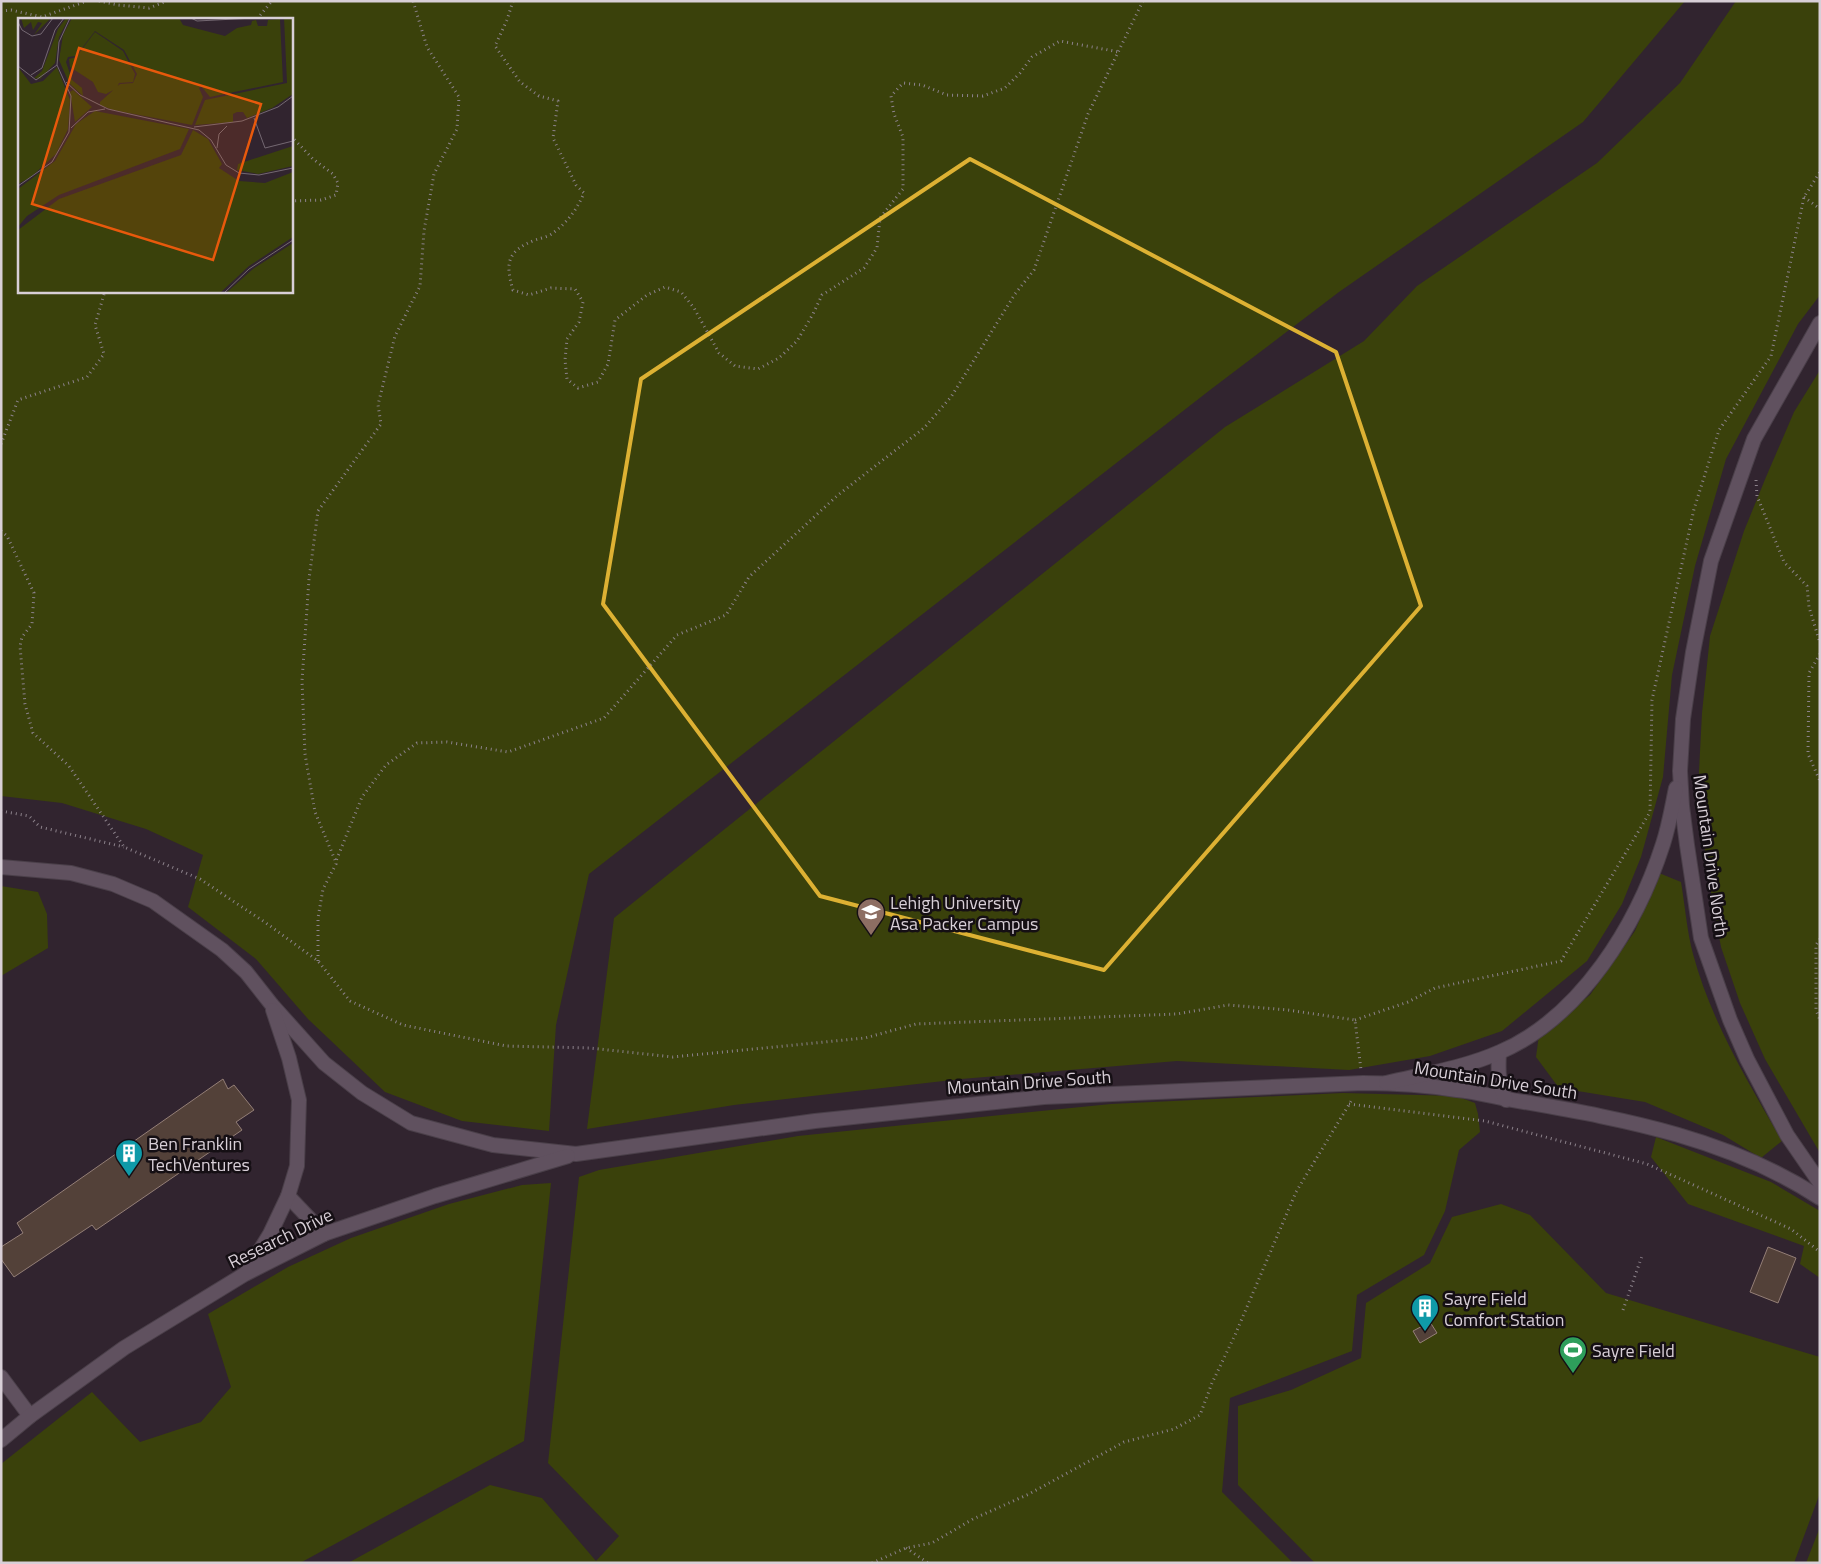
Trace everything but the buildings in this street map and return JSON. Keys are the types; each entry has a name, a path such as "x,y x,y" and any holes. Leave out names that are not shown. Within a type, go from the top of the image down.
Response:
{"street":[{"name":"Mountain Drive North","path":"1820,323 1754,439 1711,562 1693,652 1683,720 1680,771 1682,806 1701,938 1730,1020 1747,1059 1787,1135 1820,1183"},
{"path":"1386,1083 1464,1064 1499,1053 1521,1042 1567,1006 1596,972 1624,933 1649,882 1664,843 1680,771"},
{"name":"Mountain Drive South","path":"1,867 71,873 113,884 152,901 222,950 246,972 272,1005 324,1063 362,1093 411,1123 493,1145 576,1154 815,1121 1044,1097 1386,1083 1458,1090 1610,1117 1684,1136 1746,1157 1778,1172 1820,1198"},
{"name":"Mountain Drive South","path":"245,1274 270,1234 288,1196 297,1166 299,1100 289,1058 272,1005"},
{"path":"1499,1053 1498,1073 1500,1088 1506,1100"},
{"name":"Research Drive","path":"1,1440 30,1416 124,1348 245,1274 324,1234 435,1196 576,1154"},
{"path":"288,1196 324,1234"},
{"path":"1,1377 30,1416"}],"path":[{"path":"1,11 12,10 42,17 88,1"},
{"path":"100,1 118,6 149,8 167,1"},
{"path":"258,18 272,1"},
{"path":"336,861 315,812 305,745 302,681 309,579 318,511 381,424 378,405 395,336 420,286 424,231 434,174 457,130 459,97 427,47 413,1"},
{"path":"514,1 495,46 520,82 539,96 558,101 553,138 576,185 584,192 576,211 552,234 526,244 513,254 508,272 514,290 529,295 551,288 575,289 583,302 579,322 567,339 565,360 567,379 578,388 598,382 608,364 615,320 647,295 665,288 680,292 694,308 719,353 735,366 758,369 779,358 798,341 822,295 864,268 878,248 880,218 903,189 903,137 894,114 891,96 903,83 922,85 947,95 983,96 1005,88 1032,58 1060,41 1119,52"},
{"path":"318,961 318,918 323,888 336,864 362,797 386,765 417,743 447,742 508,752 604,718 677,635 726,615 749,577 838,495 924,428 951,397 1015,294 1034,270 1088,114 1143,1"},
{"path":"292,137 313,159 334,174 338,183 336,196 321,200 292,201"},
{"path":"1,811 29,816 40,827 124,847 200,879 266,923 318,961 350,1001 403,1025 506,1046 590,1048 673,1057 865,1038 916,1024 1177,1014 1228,1005 1288,1010 1355,1020 1408,1002 1435,988 1561,961 1650,812 1652,700 1694,509 1720,430 1771,356 1804,196 1820,172"},
{"path":"1804,196 1820,209"},
{"path":"1,444 18,400 87,377 104,354 95,325 105,292"},
{"path":"1756,477 1757,496 1784,562 1807,586 1809,608 1820,642"},
{"path":"1,531 7,536 34,593 32,624 22,637 20,646 25,704 33,733 69,766 124,847"},
{"path":"1820,654 1809,673 1808,754 1820,781"},
{"path":"1820,939 1816,945 1816,1010 1820,1020"},
{"path":"872,1563 906,1548 932,1542 973,1519 1029,1494 1124,1442 1174,1428 1200,1415 1212,1383 1235,1335 1296,1192 1363,1083 1355,1020"},
{"path":"1349,1104 1485,1121 1647,1164 1791,1229 1820,1252"},
{"path":"1622,1310 1642,1256"},
{"path":"906,1548 928,1563"}],"highlighted area":[{"path":"970,159 1336,352 1421,606 1104,970 820,896 603,604 641,379"}],"green space":[{"path":"1,1 1685,1 1583,122 1339,292 1210,390 589,874 556,1025 549,1131 462,1121 385,1092 308,1019 256,959 188,907 203,855 146,829 62,803 1,796"},
{"path":"1736,1 1820,1 1820,295 1798,324 1726,459 1695,566 1672,675 1663,777 1641,857 1622,904 1587,961 1502,1031 1430,1056 1349,1070 1177,1061 961,1079 734,1105 587,1129 614,918 1225,427 1364,341 1417,286 1597,163 1680,83"},
{"path":"1820,370 1820,1153 1765,1059 1740,1003 1721,947 1708,876 1698,791 1702,713 1710,636 1744,531 1766,477 1794,412"},
{"path":"1659,873 1681,882 1693,954 1710,1003 1720,1027 1756,1096 1782,1141 1761,1158 1723,1135 1645,1102 1559,1088 1536,1057 1539,1035 1590,995 1635,931"},
{"path":"1,886 38,892 47,914 48,948 1,976"},
{"path":"1343,1093 1456,1096 1475,1103 1480,1132 1459,1150 1445,1211 1424,1255 1357,1295 1352,1351 1230,1398 1222,1492 1293,1563 348,1563 490,1485 542,1498 596,1561 619,1536 548,1463 579,1177 599,1170 798,1136 1111,1104"},
{"path":"1656,1137 1771,1182 1820,1211 1820,1278 1800,1264 1804,1246 1688,1204 1651,1157"},
{"path":"551,1183 524,1441 300,1563 1,1563 1,1464 92,1392 140,1442 201,1422 231,1387 208,1314 288,1267 351,1238 449,1204 522,1185"},
{"name":"Sayre Field","path":"1501,1204 1530,1215 1606,1293 1820,1357 1820,1493 1794,1563 1315,1563 1238,1485 1238,1406 1291,1390 1361,1358 1366,1303 1430,1263 1452,1217"},
{"path":"1820,1527 1820,1563 1806,1563"}],"place":[{"name":"Lehigh University Asa Packer Campus","path":"871,936"},
{"name":"Ben Franklin TechVentures","path":"129,1177"},
{"name":"Sayre Field Comfort Station","path":"1425,1332"},
{"name":"Sayre Field","path":"1573,1374"}]}
